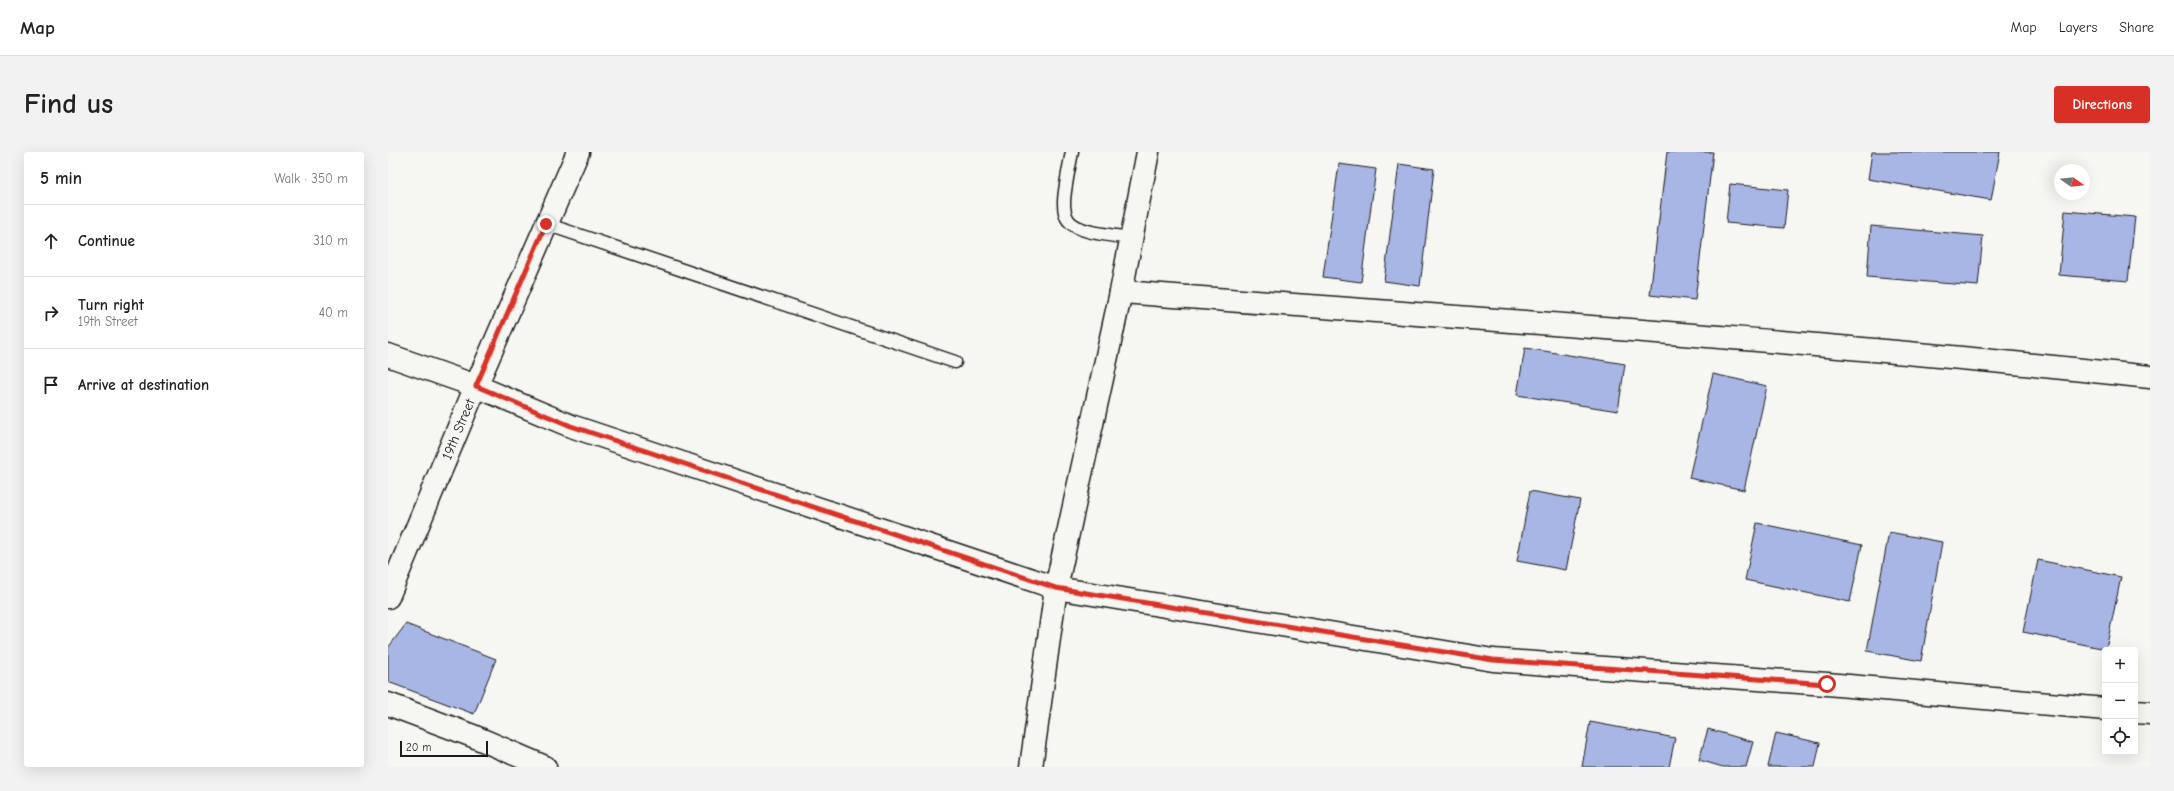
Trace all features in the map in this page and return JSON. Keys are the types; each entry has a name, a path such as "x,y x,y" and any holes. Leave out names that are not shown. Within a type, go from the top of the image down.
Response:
{"street":[{"name":"19th Street","path":"388,598 476,386 578,152"},
{"path":"1031,767 1056,588 1121,292 1148,152"},
{"path":"1121,292 1748,341 2037,365 2150,377"},
{"path":"388,355 476,386 571,426 1056,588 1493,660 1827,684 2102,709"},
{"path":"388,704 473,736 545,767"},
{"path":"2138,712 2150,713"}],"lane":[{"path":"1072,152 1063,198 1064,213 1071,225 1091,233 1132,238"},
{"path":"546,224 955,362"}],"building":[{"path":"1667,152 1713,152 1695,300 1650,295"},
{"path":"1872,152 2000,152 1991,200 1868,179"},
{"path":"1339,164 1376,169 1361,282 1323,277"},
{"path":"1399,164 1434,169 1420,286 1384,281"},
{"path":"1730,184 1788,190 1784,228 1726,223"},
{"path":"2065,211 2135,217 2128,281 2059,275"},
{"path":"1871,226 1983,236 1978,286 1867,277"},
{"path":"1525,348 1625,364 1618,411 1517,395"},
{"path":"1713,374 1767,386 1744,490 1689,478"},
{"path":"1530,491 1580,500 1566,570 1517,561"},
{"path":"1757,523 1862,545 1850,602 1745,580"},
{"path":"1889,532 1942,542 1921,661 1867,651"},
{"path":"2038,560 2121,577 2106,647 2102,648 2023,632"},
{"path":"406,624 496,659 474,714 388,682 388,648"},
{"path":"1590,722 1675,738 1669,767 1582,767"},
{"path":"1708,729 1753,742 1746,767 1723,767 1699,760"},
{"path":"1776,733 1820,743 1815,767 1768,767"}],"route":[{"path":"546,224 476,386 571,426 1056,588 1113,596 1493,660 1827,684"}]}
